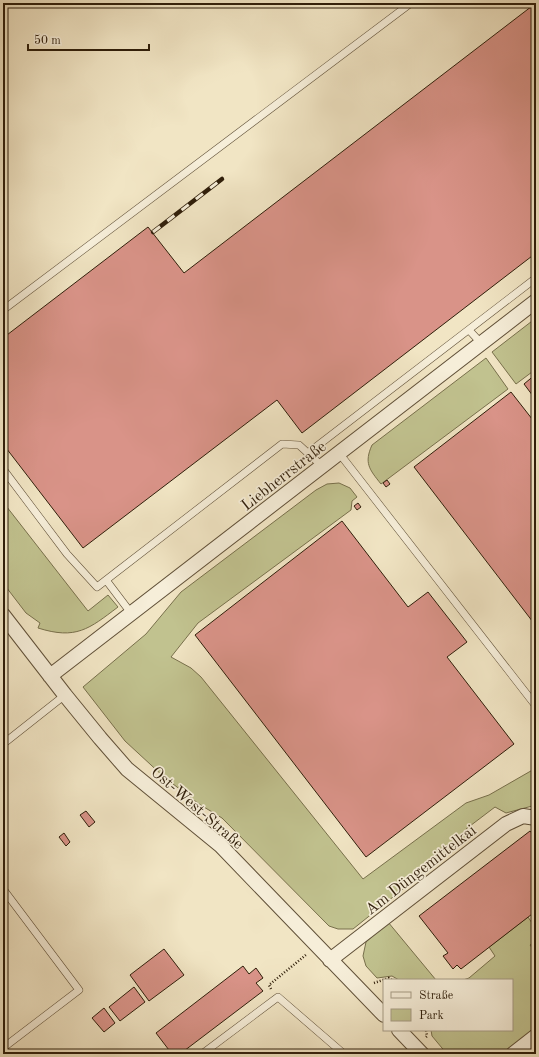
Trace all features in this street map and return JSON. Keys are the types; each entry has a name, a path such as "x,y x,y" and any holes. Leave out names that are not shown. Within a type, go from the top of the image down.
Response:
{"street":[{"name":"Liebherrstraße","path":"50,676 536,301"},
{"name":"Ost-West-Straße","path":"3,614 65,695 127,768 220,845 383,1014"},
{"name":"Am Düngemittelkai","path":"330,960 506,824 523,816 536,818"},
{"path":"400,1031 415,1052"},
{"path":"513,1054 536,1036"}],"lane":[{"path":"3,310 411,3"},
{"path":"308,453 536,278"},
{"path":"469,330 481,343"},
{"path":"3,469 67,554 96,587 282,444 299,445 322,466"},
{"path":"339,453 536,706"},
{"path":"106,580 131,613"},
{"path":"3,744 65,695"},
{"path":"3,889 79,990 3,1048"},
{"path":"202,1054 278,997 344,1054"}],"path":[{"path":"278,997 269,985 316,946"}],"green space":[{"path":"536,318 536,369 516,384 492,352"},
{"path":"486,358 508,389 381,484 369,466 368,457 372,445"},
{"path":"339,483 350,488 357,497 352,501 351,510 198,623 171,657 191,668 201,677 363,879 466,803 489,795 536,768 536,805 506,813 495,807 466,829 468,837 353,929 338,929 329,926 222,818 199,804 164,777 125,741 83,687 146,634 181,592 316,490 327,484"},
{"path":"3,502 88,611 108,595 118,607 99,621 81,630 62,633 38,628 40,623 26,613 3,583"},
{"path":"528,917 536,929 536,940 530,945 536,953 536,1030 503,1054 447,1054 432,1036 431,1031 513,1031 513,979 466,979 495,956 489,947"},
{"path":"388,922 435,979 397,979 392,976 377,978 366,966 363,956 366,942"}],"building":[{"path":"536,3 536,253 302,433 277,400 83,548 3,444 3,338 148,227 184,273"},
{"path":"536,374 536,400 524,384"},
{"path":"511,392 536,424 536,626 414,467"},
{"path":"387,480 390,484 386,487 383,483"},
{"path":"358,503 361,507 357,510 354,506"},
{"path":"342,521 408,607 428,592 467,642 447,657 514,744 366,857 195,635"},
{"path":"86,811 95,822 89,827 80,815"},
{"path":"530,831 536,838 536,911 461,969 457,965 453,969 443,956 448,953 419,916"},
{"path":"64,833 70,842 66,846 59,837"},
{"path":"164,949 184,975 149,1001 130,975"},
{"path":"243,966 249,974 256,968 263,978 256,983 263,991 180,1054 172,1054 156,1033"},
{"path":"134,987 145,1002 120,1021 109,1007"},
{"path":"104,1008 115,1023 104,1032 92,1018"}],"railway":[{"path":"153,232 222,179"}]}
